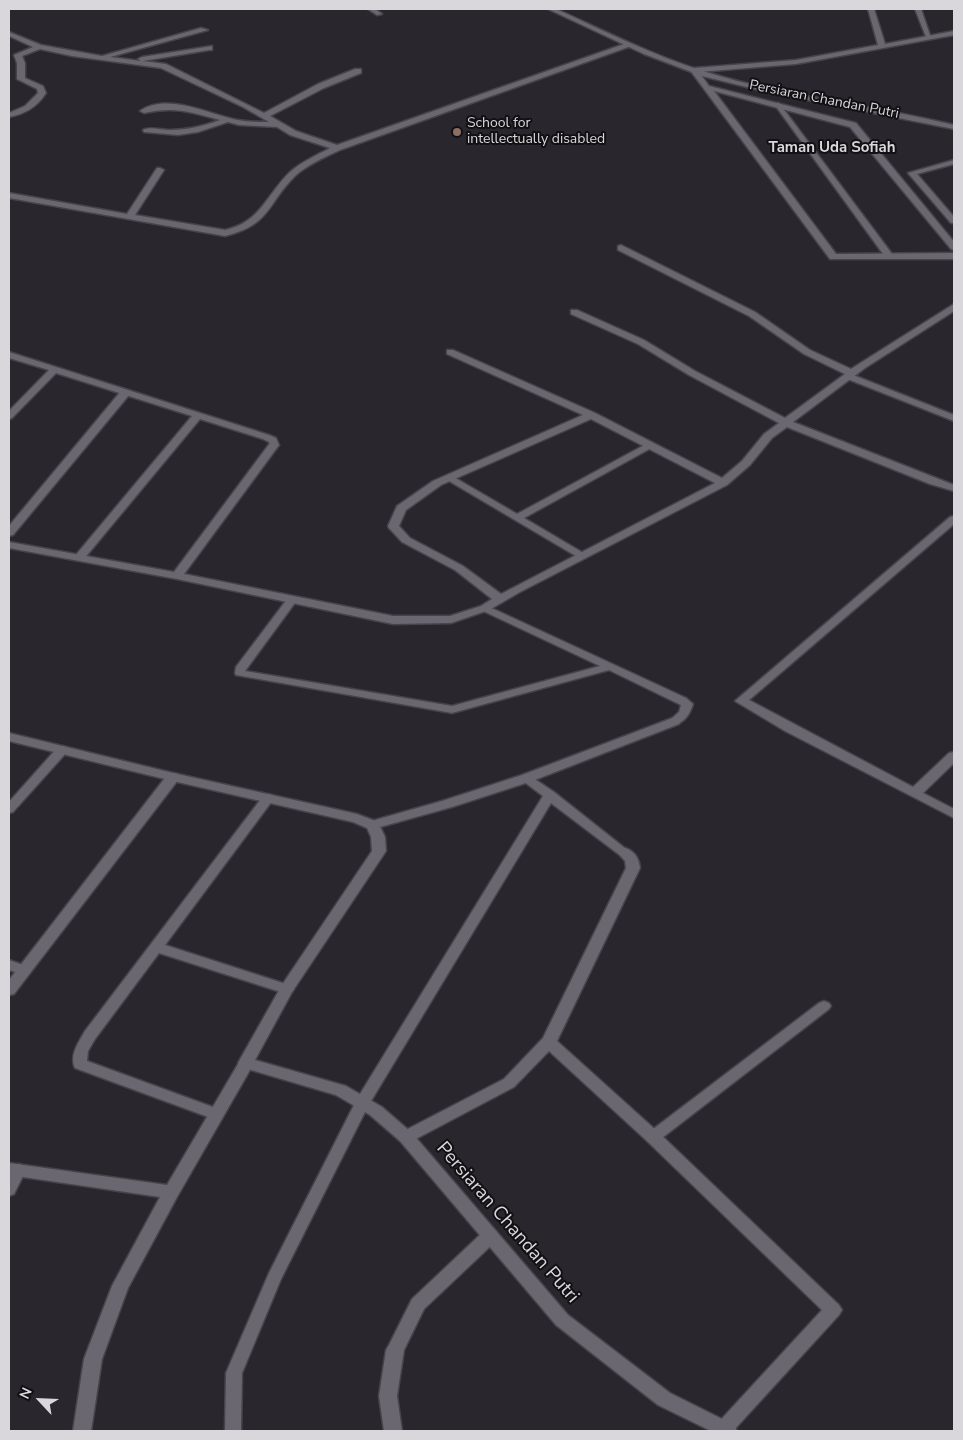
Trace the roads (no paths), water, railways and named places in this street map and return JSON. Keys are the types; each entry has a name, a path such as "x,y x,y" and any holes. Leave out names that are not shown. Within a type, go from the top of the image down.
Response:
{"street":[{"path":"371,9 379,14"},
{"name":"Persiaran Chandan Putri","path":"552,9 630,45 694,70 778,92 954,127"},
{"path":"871,9 882,47"},
{"path":"96,58 204,30"},
{"path":"9,34 39,47 96,58 163,66 246,105 293,133 337,148"},
{"path":"694,70 796,62 954,34"},
{"path":"9,196 224,234 239,231 254,223 293,173 337,148 630,45"},
{"path":"9,116 26,110 38,102 42,92 40,88 21,79 21,63 18,55 39,47"},
{"path":"132,61 209,48"},
{"path":"694,70 833,257 954,256"},
{"path":"264,116 321,86 358,71"},
{"path":"706,87 853,125 954,247"},
{"path":"144,111 161,107 182,107 247,124 279,125"},
{"path":"147,130 171,134 200,130 228,120"},
{"path":"130,218 160,170"},
{"path":"621,248 752,314 807,352 849,375"},
{"path":"9,545 177,576 393,620 451,619 485,608 723,482 746,463 768,436 786,422 849,375 926,323 954,307"},
{"path":"574,312 641,342 692,373 786,422 934,482 954,488"},
{"path":"450,352 591,415 723,482"},
{"path":"9,533 125,393"},
{"path":"500,599 459,568 406,540 393,526 400,508 438,483 591,415"},
{"path":"177,576 274,445"},
{"path":"954,519 741,701 954,814"},
{"path":"9,736 173,777 357,818 373,825 447,804 527,778 675,721"},
{"path":"915,793 954,756"},
{"path":"9,990 173,777"},
{"path":"82,1431 92,1359 120,1286 171,1192 287,989 379,851 378,837 373,825"},
{"path":"406,1137 509,1083 549,1042 633,868 632,860 625,853"},
{"path":"549,1042 653,1137 833,1310 725,1431"},
{"name":"Persiaran Chandan Putri","path":"246,1062 341,1090 376,1111 406,1137 562,1320 664,1399 725,1431"},
{"path":"14,1169 171,1192"},
{"path":"393,1431 388,1396 395,1350 402,1335 418,1304 490,1236"}],"lane":[{"path":"918,9 929,37"},
{"path":"777,104 889,256"},
{"path":"954,162 912,172 954,221"},
{"path":"9,355 266,436 273,440 274,445"},
{"path":"9,416 54,370"},
{"path":"849,375 930,410 954,418"},
{"path":"79,558 198,414"},
{"path":"517,518 650,445"},
{"path":"449,478 582,556"},
{"path":"292,600 240,669 240,673 452,710 609,668"},
{"path":"485,608 609,668 682,700 687,704 686,709 683,716 675,721"},
{"path":"9,809 62,750"},
{"path":"527,778 625,853"},
{"path":"233,1431 234,1373 274,1278 362,1103 550,795"},
{"path":"216,1114 80,1064 81,1051 90,1034 268,798"},
{"path":"156,947 287,989"},
{"path":"9,965 24,970"},
{"path":"653,1137 824,1006"},
{"path":"9,1190 14,1169"}],"place":[{"name":"School for intellectually disabled","path":"457,132"}],"district":[{"name":"Taman Uda Sofiah","path":"832,148"}]}
